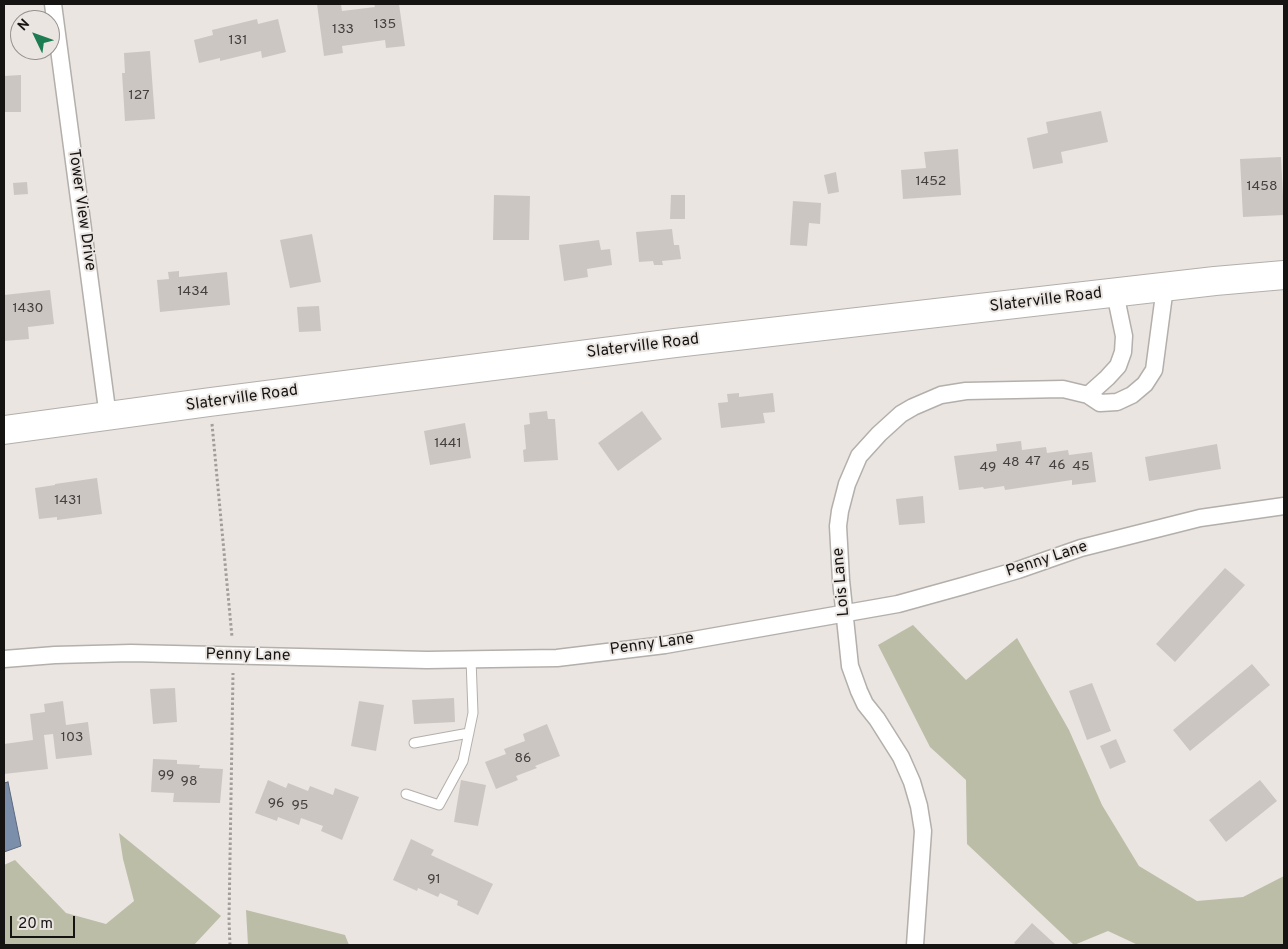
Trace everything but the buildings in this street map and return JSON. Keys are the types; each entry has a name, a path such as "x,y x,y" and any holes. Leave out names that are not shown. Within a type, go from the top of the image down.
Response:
{"highway":[{"name":"Slaterville Road","path":"4,430 674,343 1215,281 1284,276"}],"street":[{"name":"Tower View Drive","path":"53,4 108,417"},
{"name":"Lois Lane","path":"915,945 923,831 919,806 912,782 901,757 865,704 850,666 841,580 838,526 847,484 860,456 879,434 901,414 941,395 966,391 1063,389 1088,395 1100,404 1117,402 1132,395 1145,384 1154,370 1165,287"},
{"path":"1088,395 1118,366 1123,352 1124,336 1115,293"},
{"name":"Penny Lane","path":"4,659 55,655 131,653 427,660 557,658 665,645 898,604 1018,570 1080,548 1200,518 1284,506"}],"lane":[{"path":"406,794 439,806 463,761 472,713 471,659"},
{"path":"414,743 469,733"}],"path":[{"path":"210,402 233,655 230,945"}],"green space":[{"path":"913,625 966,680 1017,638 1069,730 1102,805 1139,866 1197,901 1243,897 1284,876 1284,945 1138,945 1108,931 1074,945 967,844 966,780 930,747 878,645"},
{"path":"119,833 221,916 194,945 4,945 4,865 15,860 66,913 106,924 134,901 123,859"},
{"path":"246,910 345,935 349,945 248,945"}],"water":[{"path":"8,782 21,846 4,852 4,783"}]}
